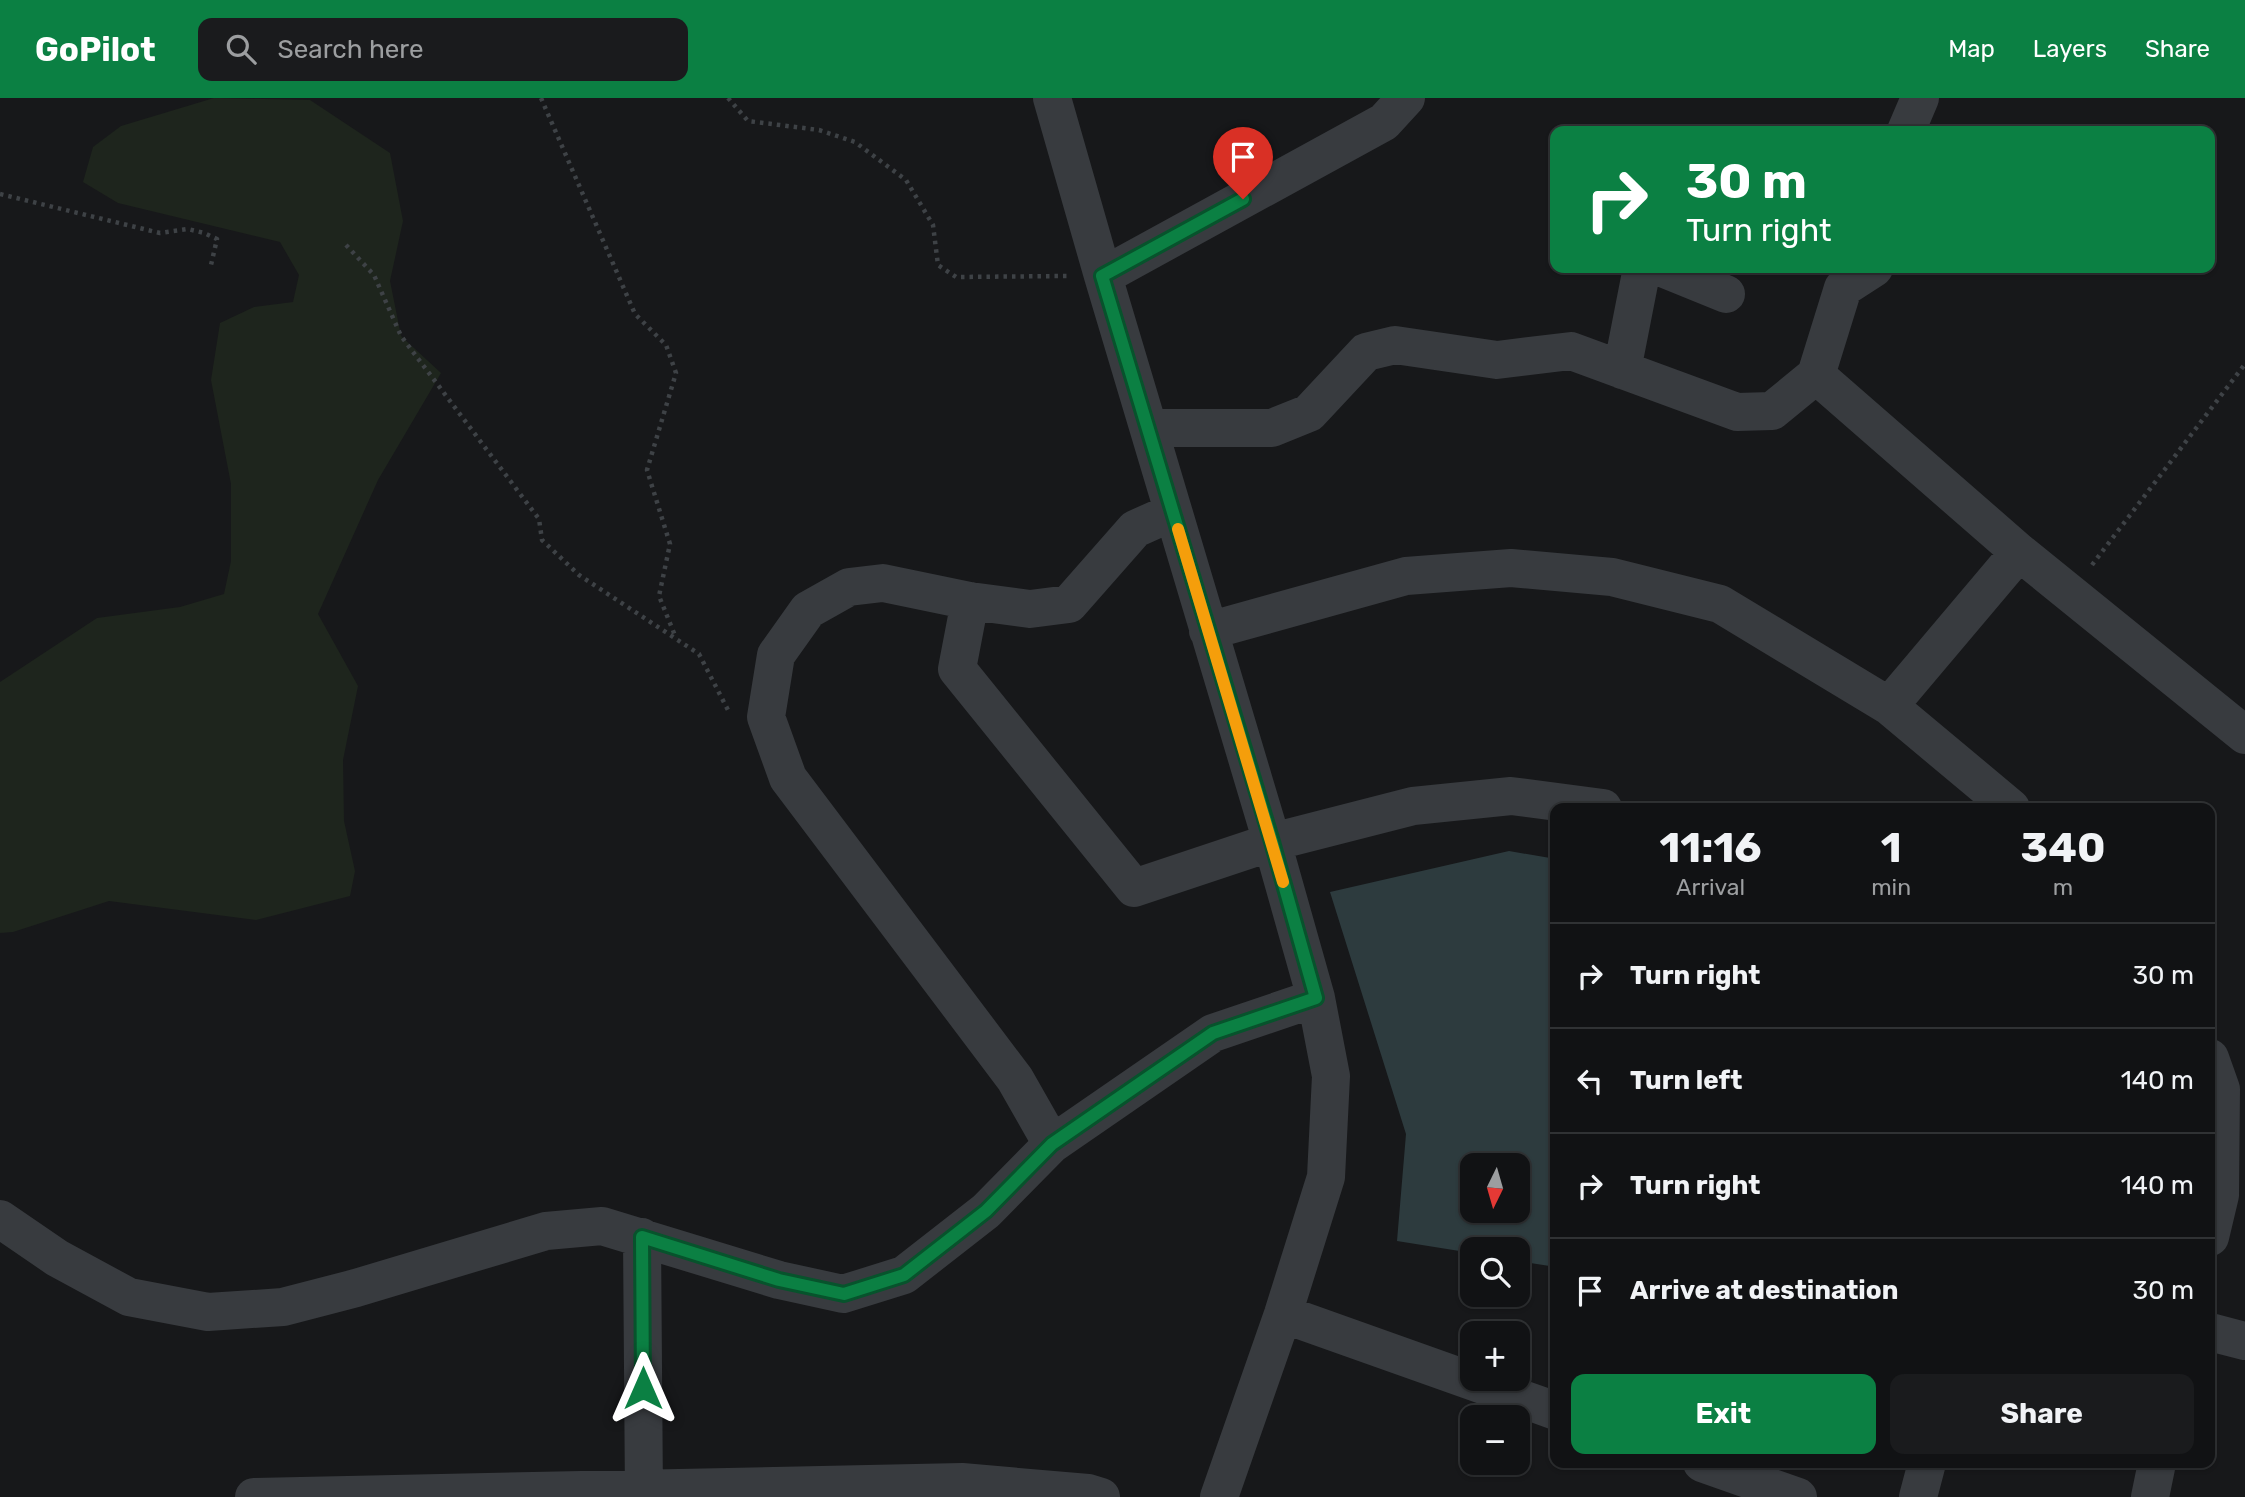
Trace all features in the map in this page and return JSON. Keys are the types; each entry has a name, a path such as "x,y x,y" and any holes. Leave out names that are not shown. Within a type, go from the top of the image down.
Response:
{"street":[{"path":"1052,98 1102,276 1150,428 1272,842 1316,998 1331,1076 1326,1177 1283,1314 1219,1497"},
{"path":"1102,276 1384,122 1406,98"},
{"path":"1908,126 1920,98"},
{"path":"1622,370 1641,273"},
{"path":"1674,273 1726,294"},
{"path":"1150,428 1272,428 1309,413 1366,352 1395,345 1497,360 1571,351 1737,412 1772,411 1816,375 1843,288 1866,273"},
{"path":"1816,375 2019,552 2245,735"},
{"path":"1052,1144 1015,1079 788,778 766,717 776,655 808,610 849,587 883,583 970,601 1030,609 1069,604 1136,529 1173,512"},
{"path":"1889,706 2019,552"},
{"path":"1208,631 1406,576 1511,568 1612,577 1720,604 1889,706 2005,803"},
{"path":"970,601 957,669 1134,888 1272,842 1413,806 1511,796 1565,803"},
{"path":"0,1219 57,1258 129,1297 208,1312 283,1307 356,1288 545,1230 602,1226 779,1280 844,1294 904,1275 986,1211 1052,1144 1213,1033 1316,998"},
{"path":"2215,1072 2221,1088 2221,1102 2220,1195 2215,1216"},
{"path":"642,1237 644,1493"},
{"path":"1283,1314 1550,1409"},
{"path":"2215,1333 2245,1341"},
{"path":"1716,1468 1798,1497"},
{"path":"1919,1497 1926,1468"},
{"path":"2150,1497 2157,1468"},
{"path":"254,1497 644,1493 962,1482 1088,1493 1101,1497"}],"path":[{"path":"541,98 635,314 666,345 676,373 646,470 670,544 659,596 676,639"},
{"path":"728,98 748,121 819,130 855,142 906,180 933,225 938,265 956,277 1102,276"},
{"path":"0,194 160,233 188,229 204,233 218,239 211,265"},
{"path":"346,245 374,275 401,337 539,519 542,540 579,575 699,654 734,722"},
{"path":"2070,594 2245,364"}],"shaded area":[{"path":"214,98 310,100 390,153 403,221 390,281 401,336 441,373 378,480 318,614 358,686 343,760 344,821 355,871 350,896 256,920 109,901 13,932 0,933 0,682 97,618 180,607 224,594 231,561 231,484 211,380 220,323 254,307 293,302 299,275 280,242 118,203 83,182 93,147 121,126"},
{"path":"1509,851 1550,858 1550,1266 1530,1263 1530,1237 1460,1237 1460,1251 1397,1241 1406,1134 1330,892"}],"slow traffic":[{"path":"1178,529 1283,882"}],"route":[{"path":"643,1388 642,1237 779,1280 844,1294 904,1275 986,1211 1052,1144 1213,1033 1316,998 1150,428 1102,276 1243,199"}]}
